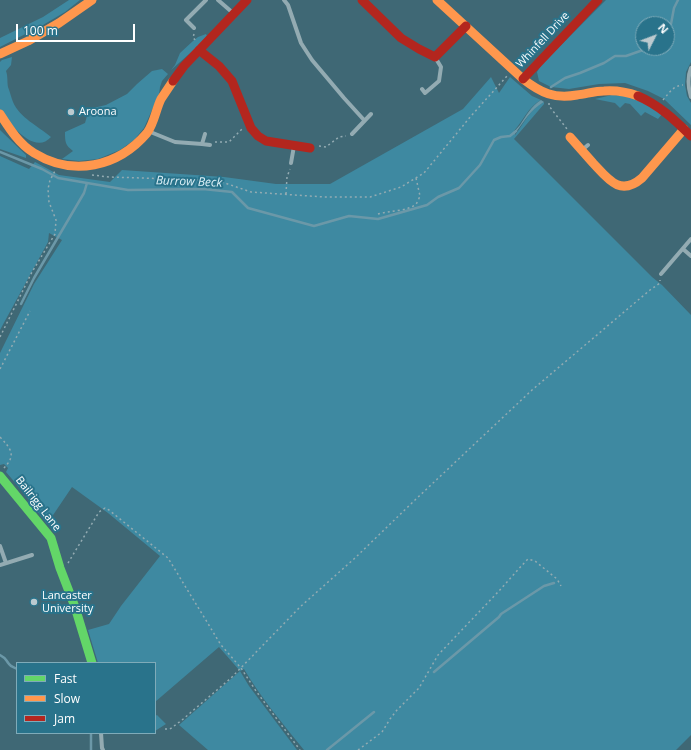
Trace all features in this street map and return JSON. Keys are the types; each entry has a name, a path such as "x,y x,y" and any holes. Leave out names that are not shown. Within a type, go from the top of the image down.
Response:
{"street":[{"path":"0,54 28,41 59,23 92,0"},
{"path":"194,28 186,20 206,0"},
{"path":"218,0 234,13"},
{"path":"0,114 20,142 33,153 51,162 77,167 101,164 123,154 136,144 148,131 161,99 184,66 247,0"},
{"path":"284,0 288,5 301,43 312,60 364,120"},
{"path":"362,0 401,38 435,57 441,67 439,80 425,93 422,89"},
{"path":"438,0 523,79 538,90 550,96 563,98 601,91 628,92 648,100 658,106 691,136"},
{"name":"Whinfell Drive","path":"523,79 598,0"},
{"path":"435,57 466,26"},
{"path":"201,48 232,81 251,128 258,136 266,141 310,148"},
{"path":"691,68 688,77 688,85 691,96"},
{"path":"352,134 371,114"},
{"path":"570,137 585,147 609,181 626,186 636,183 642,178 684,129"},
{"path":"148,131 175,142 210,145"},
{"path":"202,144 205,134"},
{"path":"291,163 294,146"},
{"path":"661,274 691,239"},
{"path":"683,249 691,256"},
{"name":"Bailrigg Lane","path":"0,476 51,538 60,568 75,607 92,662"},
{"path":"0,546 6,564"},
{"path":"0,565 32,555"},
{"path":"101,734 103,750"}],"path":[{"path":"194,28 193,38 201,48"},
{"path":"86,174 109,177 174,178 219,181 251,192 324,197 370,197 401,187 424,173 471,116 513,69"},
{"path":"661,103 677,86 685,85"},
{"path":"550,96 549,106 572,135 570,137"},
{"path":"210,145 215,142 228,142 249,122"},
{"path":"310,148 316,145 326,147 338,137 352,134"},
{"path":"286,194 287,177 291,163"},
{"path":"0,337 32,272 55,234 56,220 49,202 48,189 50,180 56,170"},
{"path":"378,214 410,209 417,204 420,196 416,178"},
{"path":"166,729 170,729 213,694 241,668 300,607 355,558 532,390 660,283 661,274"},
{"path":"0,369 30,311"},
{"path":"0,437 11,449 12,455 6,466 0,471"},
{"path":"60,568 66,566 99,512 105,508 109,510 168,558 221,644 241,668 256,691 300,750"},
{"path":"358,750 382,732 393,715 419,688 438,655 498,592 524,562 528,559 535,561 557,580 561,586"}],"shaded area":[{"path":"69,0 80,0 65,12 43,25 0,47 0,38 43,17"},
{"path":"606,0 691,0 691,62 686,72 685,85 687,96 691,103 691,125 664,99 648,91 625,83 599,84 569,89 551,87 539,81 537,72 542,64"},
{"path":"206,34 207,36 197,47 171,70 180,53 198,37"},
{"path":"12,57 11,65 6,71 8,87 13,102 20,113 51,137 44,142 37,143 23,136 0,111 0,62"},
{"path":"162,69 168,74 162,81 159,94 144,128 134,140 120,150 98,159 79,161 62,159 73,151 66,143 65,132 85,123 89,109 106,105 127,94 152,71"},
{"path":"491,77 499,93 510,77 532,96 541,100 536,103 526,114 514,131 515,135 531,113 544,102 544,104 514,139 691,315 691,735 676,750 304,750 265,701 244,669 240,671 219,647 156,701 156,662 98,662 88,630 109,624 160,556 108,513 72,487 47,524 6,472 8,468 4,464 0,465 0,353 34,284 62,240 49,233 48,242 0,330 0,156 29,169 35,162 59,175 110,182 122,170 224,177 276,184 330,184 463,109"},
{"path":"612,95 639,99 662,114 658,119 645,112 641,116 630,104 625,103 620,108 615,103 595,99"},
{"path":"541,100 544,102 531,113 514,135 515,131 529,111"},
{"path":"0,130 26,155 26,158 0,149"},
{"path":"240,671 249,686 297,750 208,750 179,725"},
{"path":"156,716 166,724 156,730"}],"waterway":[{"name":"Burrow Beck","path":"672,16 678,0"},
{"name":"Burrow Beck","path":"551,87 565,78 604,63 615,56 626,56 635,53"},
{"name":"Burrow Beck","path":"0,152 42,169 58,178 128,190 203,189 232,192 248,208 314,226 349,216 378,219 427,205 438,197 459,188 480,165 494,140 501,137 510,136 516,131"},
{"path":"21,304 34,278 84,193 87,183"},
{"path":"434,672 501,614 544,586 554,583"},
{"path":"0,655 11,666 16,668"},
{"path":"327,750 374,712"},
{"path":"91,734 91,750"}],"traffic: fast":[{"path":"0,476 51,538 60,568 75,607 92,662"}],"traffic: slow":[{"path":"0,54 28,41 59,23 92,0"},
{"path":"437,0 523,79 548,94 569,96 601,91 613,91 626,92 638,96"},
{"path":"0,114 19,140 34,153 64,165 94,165 109,161 123,154 147,133 161,99 173,81"},
{"path":"570,137 609,180 615,184 627,186 642,178 684,129"}],"traffic: jam":[{"path":"173,81 184,66 247,0"},
{"path":"362,0 401,38 435,57 466,26"},
{"path":"523,79 598,0"},
{"path":"199,50 219,66 232,81 251,128 258,136 266,141 310,148"},
{"path":"638,96 660,108 691,136"}],"place":[{"name":"Aroona","path":"71,112"},
{"name":"Lancaster University","path":"34,602"}]}
